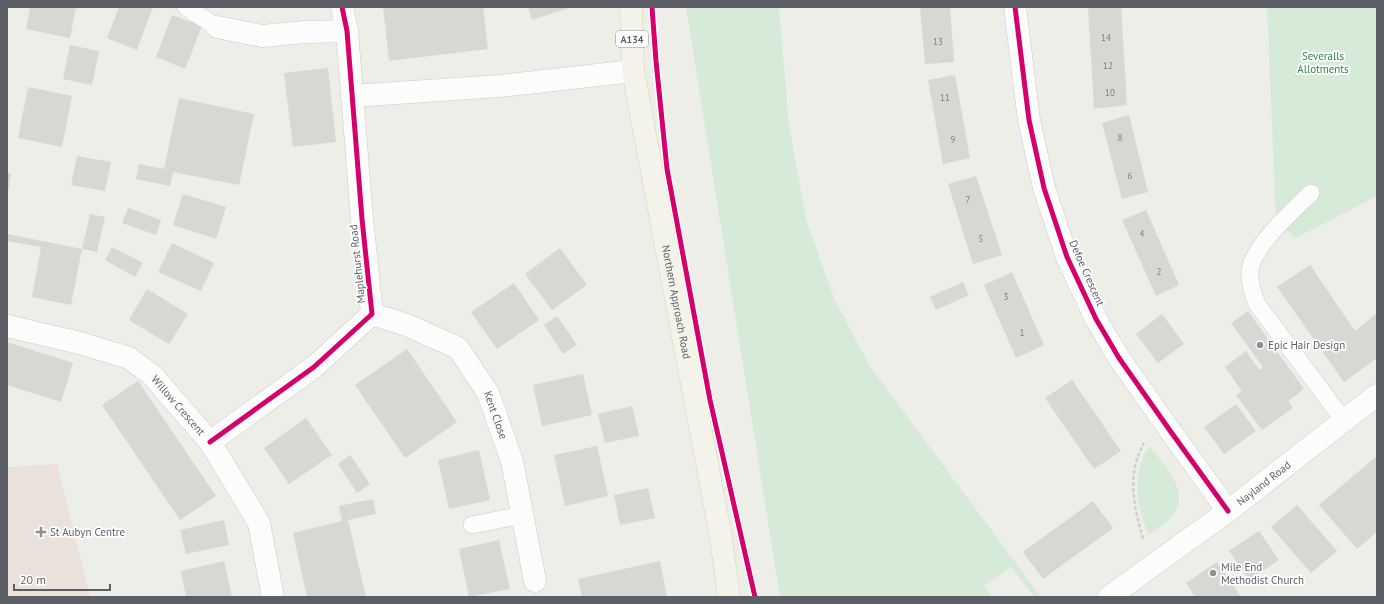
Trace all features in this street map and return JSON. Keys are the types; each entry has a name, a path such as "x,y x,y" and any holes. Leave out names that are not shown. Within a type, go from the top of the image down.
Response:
{"main road":[{"name":"Northern Approach Road","path":"631,7 633,71 721,538 729,597"}],"street":[{"name":"Maplehurst Road","path":"210,442 314,367 372,314 362,219 347,31 342,7"},
{"name":"Defoe Crescent","path":"1015,7 1029,120 1044,188 1067,257 1096,319 1119,358 1170,432 1228,511"},
{"path":"217,27 262,36 306,32 347,31"},
{"path":"352,96 500,86 633,71"},
{"name":"Kent Close","path":"372,314 407,325 458,348 488,393 512,461 535,581"},
{"name":"Willow Crescent","path":"7,326 80,343 129,358 152,375 210,442 259,523 273,597"},
{"name":"Nayland Road","path":"1109,597 1228,511 1377,395"}],"lane":[{"path":"186,7 217,27"},
{"path":"1311,193 1271,234 1257,252 1250,270 1251,290 1257,304 1344,421"},
{"path":"472,525 522,514"}],"path":[{"path":"1145,443 1138,458 1132,483 1139,524 1145,545"}],"shaded area":[{"name":"St Aubyn Centre","path":"57,464 90,597 7,597 7,467"}],"green space":[{"path":"686,7 779,7 789,125 806,219 833,296 869,365 1041,597 1034,597 1011,567 984,586 992,597 780,597"},
{"name":"Severalls Allotments","path":"1267,7 1377,7 1377,196 1296,238 1276,221"},
{"path":"1149,447 1167,467 1172,476 1176,484 1179,501 1176,510 1171,517 1149,535 1141,514 1137,491 1143,457"}],"building":[{"path":"30,7 76,7 70,38 26,29"},
{"path":"119,7 153,7 137,50 107,38"},
{"path":"383,7 483,7 488,49 389,61"},
{"path":"528,7 572,7 532,20"},
{"path":"920,7 950,7 954,62 925,64"},
{"path":"1088,7 1121,7 1127,105 1094,109"},
{"path":"172,15 202,26 185,69 156,57"},
{"path":"70,45 99,51 92,85 63,79"},
{"path":"328,68 336,142 293,147 284,73"},
{"path":"955,75 970,158 943,164 928,80"},
{"path":"28,87 72,96 62,147 18,138"},
{"path":"179,98 254,114 239,185 173,172 170,186 136,179 139,164 164,169"},
{"path":"1129,115 1148,192 1122,199 1102,123"},
{"path":"77,156 111,162 105,191 71,185"},
{"path":"7,173 11,173 8,192 7,192"},
{"path":"976,176 1002,255 973,264 948,184"},
{"path":"183,194 226,207 216,239 173,225"},
{"path":"128,208 161,220 156,235 122,223"},
{"path":"1146,210 1179,285 1156,296 1122,220"},
{"path":"90,214 105,217 97,252 82,249"},
{"path":"7,234 82,249 71,305 32,297 41,247 7,241"},
{"path":"172,243 214,263 201,291 158,272"},
{"path":"112,247 143,263 135,277 105,260"},
{"path":"560,248 587,285 552,310 525,274"},
{"path":"1310,265 1355,331 1377,313 1377,358 1344,382 1277,287"},
{"path":"1012,272 1044,345 1016,358 984,285"},
{"path":"963,282 969,295 936,310 930,297"},
{"path":"514,283 539,320 497,349 471,312"},
{"path":"147,289 188,314 169,344 129,320"},
{"path":"1248,311 1304,389 1288,401 1293,408 1262,430 1236,395 1242,391 1225,367 1246,351 1259,370 1263,367 1231,323"},
{"path":"1162,314 1184,344 1158,363 1136,334"},
{"path":"557,316 577,345 563,354 544,325"},
{"path":"7,342 73,363 61,402 7,385"},
{"path":"407,349 457,422 405,458 355,385"},
{"path":"583,374 592,415 542,426 533,385"},
{"path":"1072,380 1121,451 1094,469 1045,398"},
{"path":"138,381 216,496 180,520 102,405"},
{"path":"1236,404 1256,431 1224,454 1204,427"},
{"path":"632,406 639,436 605,443 598,414"},
{"path":"306,418 332,455 289,484 264,448"},
{"path":"597,446 608,496 565,506 554,455"},
{"path":"479,450 490,500 449,509 438,460"},
{"path":"350,455 370,484 357,493 338,464"},
{"path":"1377,456 1377,532 1357,549 1319,505"},
{"path":"648,488 655,518 620,525 614,495"},
{"path":"373,499 376,514 348,520 366,597 307,597 293,533 342,521 339,506"},
{"path":"1093,501 1113,528 1043,579 1023,552"},
{"path":"1297,505 1337,551 1311,573 1271,527"},
{"path":"224,520 229,545 186,554 180,530"},
{"path":"1259,531 1279,560 1249,580 1229,551"},
{"path":"499,540 510,589 469,597 459,549"},
{"path":"224,561 232,597 186,597 181,571"},
{"path":"660,561 667,597 582,597 578,579"},
{"name":"Mile End Methodist Church","path":"1217,562 1241,597 1195,597 1186,583"}],"cycle path":[{"path":"210,442 314,367 372,314 362,219 347,31 342,7"},
{"path":"652,7 667,169 710,400 755,597"},
{"path":"1015,7 1029,120 1044,188 1067,257 1096,319 1119,358 1228,511"}],"place":[{"name":"Epic Hair Design","path":"1260,345"},
{"name":"St Aubyn Centre","path":"41,532"},
{"name":"Mile End Methodist Church","path":"1213,573"}]}
